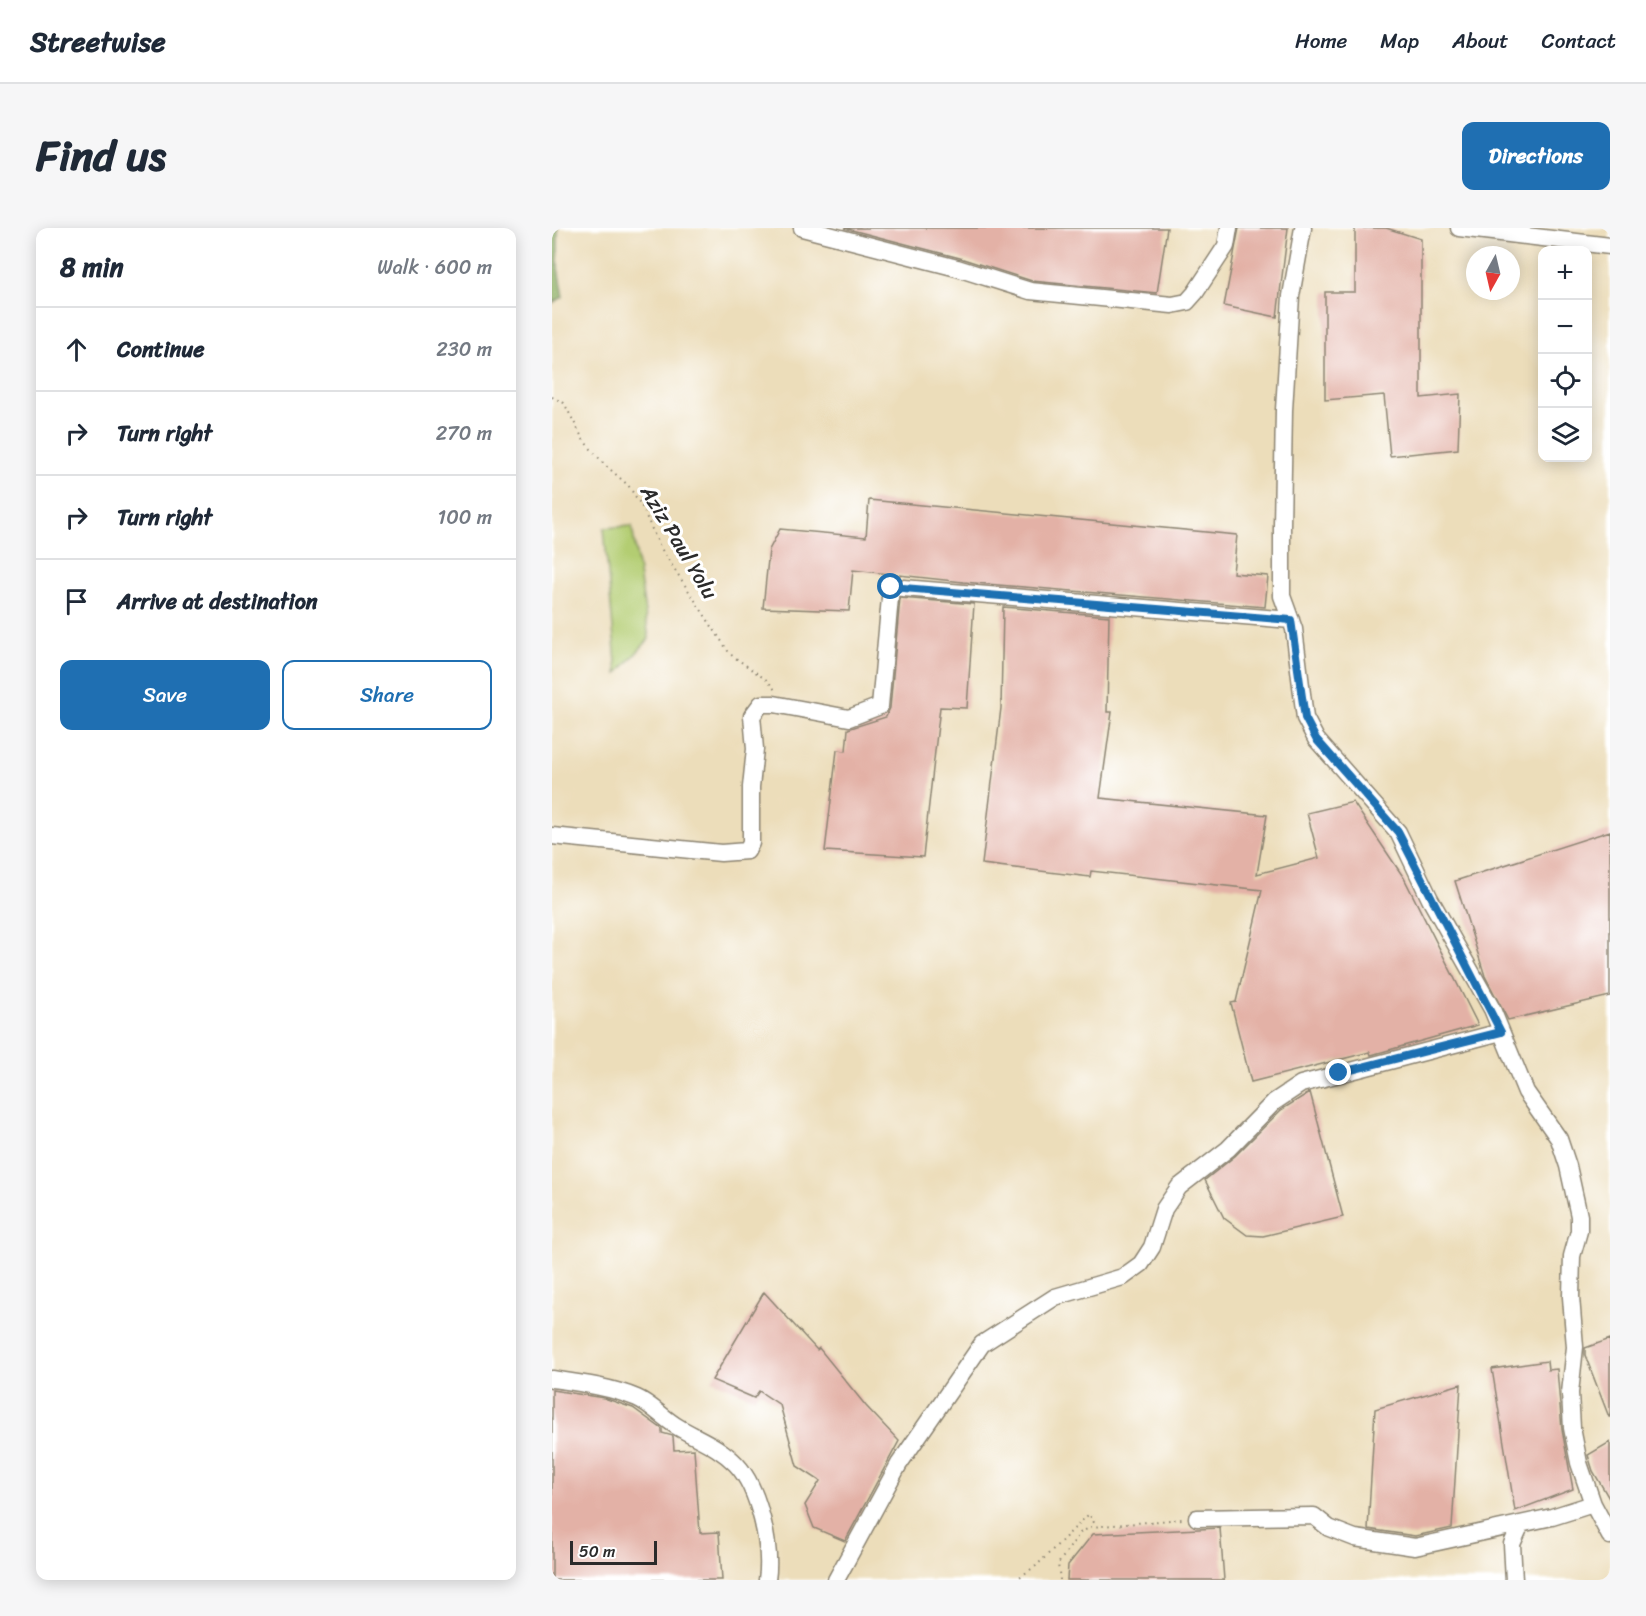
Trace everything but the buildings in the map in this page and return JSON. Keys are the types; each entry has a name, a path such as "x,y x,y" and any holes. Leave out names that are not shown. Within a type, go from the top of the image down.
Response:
{"street":[{"path":"802,228 957,268 1030,291 1172,305 1186,302 1195,293 1226,246 1229,228"},
{"path":"1303,228 1291,296 1284,410 1282,596 1291,620 1305,718 1316,739 1398,832 1501,1032 1526,1092 1559,1139 1568,1166 1579,1216 1579,1231 1572,1256 1571,1297 1575,1347 1570,1393 1572,1428 1579,1463 1593,1504 1610,1536"},
{"path":"1459,228 1610,246"},
{"path":"1549,239 1564,228"},
{"path":"552,836 721,853 747,851 752,843 751,787 756,749 752,716 761,704 849,718 880,706 891,587 1291,620"},
{"path":"836,1580 899,1464 982,1344 1055,1297 1123,1277 1141,1264 1152,1247 1164,1209 1179,1187 1228,1149 1274,1102 1301,1084 1501,1032"},
{"path":"552,1379 639,1399 662,1418 716,1447 736,1464 749,1482 764,1526 769,1569 767,1580"},
{"path":"1197,1518 1314,1516 1329,1528 1355,1538 1415,1547 1521,1524 1593,1504"},
{"path":"1514,1580 1512,1544 1521,1524"}],"path":[{"name":"Aziz Paul Yolu","path":"552,397 564,403 584,441 605,465 628,485 641,505 665,555 730,654 768,681 789,707"},
{"path":"1015,1580 1036,1566 1089,1514 1096,1526"},
{"path":"1060,1580 1058,1564 1080,1533 1096,1526 1197,1518"}],"green space":[{"path":"552,228 558,228 558,268 563,297 552,303"},
{"path":"632,526 649,639 617,674 604,528"}],"route":[{"path":"891,587 908,586 971,594 1291,620 1305,718 1316,739 1398,832 1430,899 1492,1009 1501,1032 1339,1073"}]}
